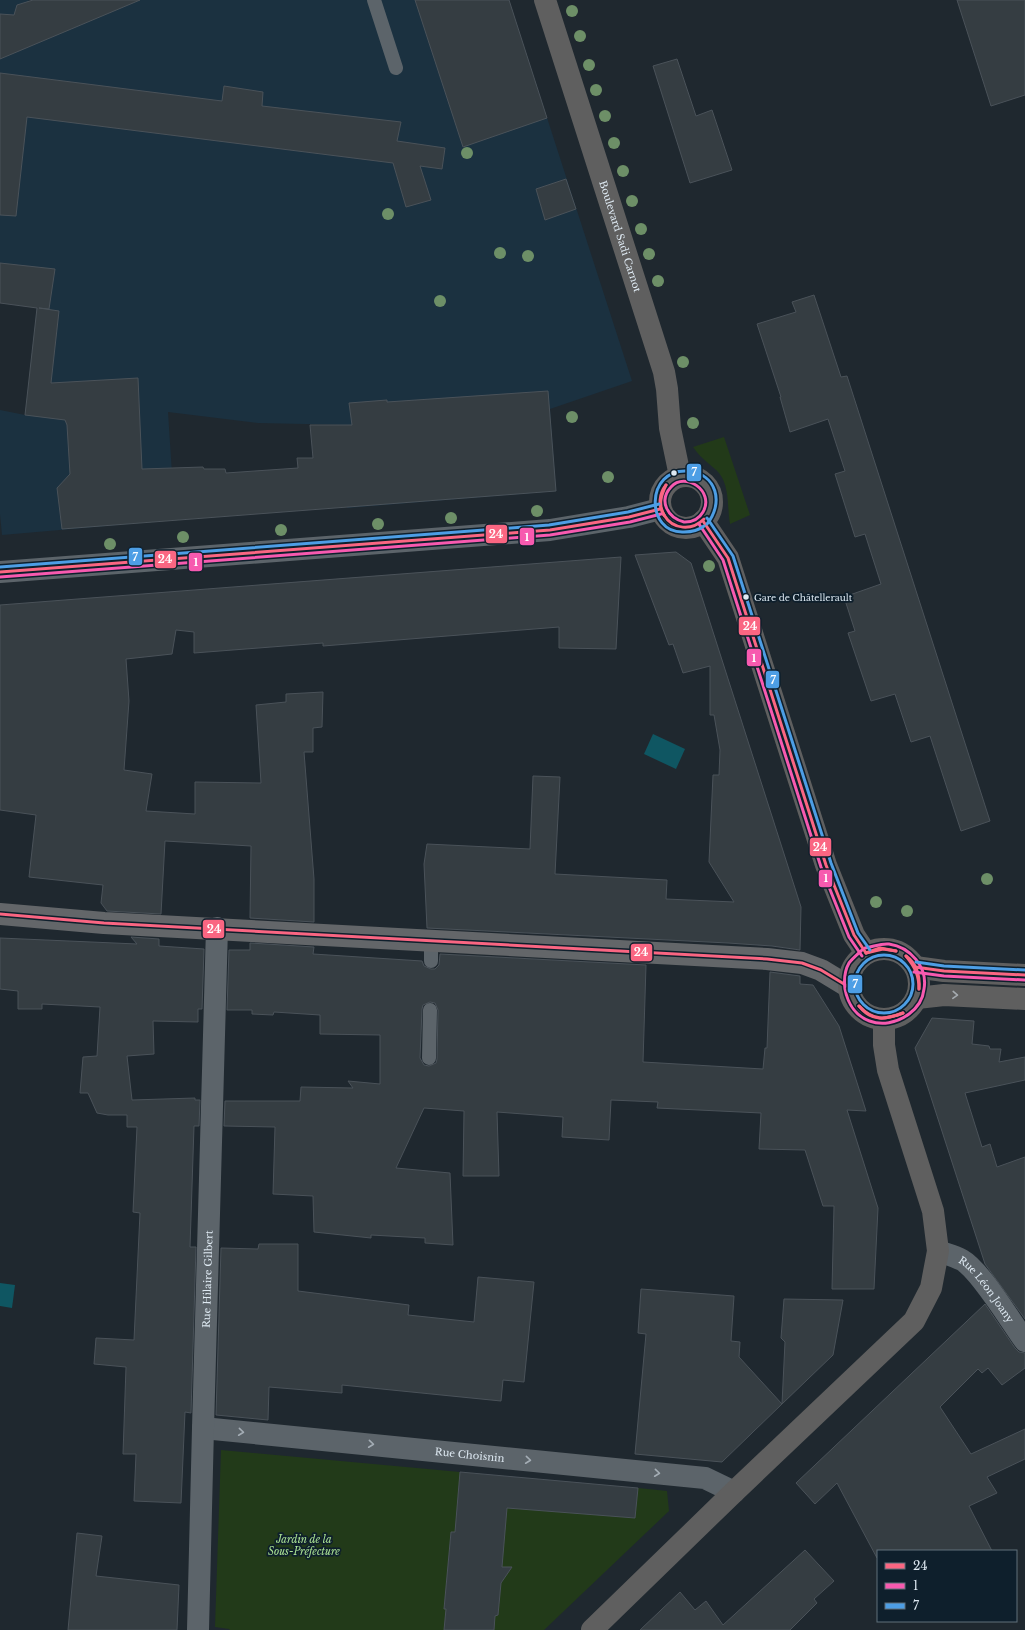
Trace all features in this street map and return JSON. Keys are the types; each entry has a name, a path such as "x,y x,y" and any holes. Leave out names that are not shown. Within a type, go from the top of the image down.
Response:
{"main road":[{"name":"Boulevard Sadi Carnot","path":"545,0 664,372 670,428 680,476"},
{"path":"688,475 697,478 704,483 712,498 712,507 703,521 695,526 687,528 678,527 670,523 660,509 663,489 672,480 680,476 688,475"},
{"path":"703,521 728,558 826,865 854,935 866,953"},
{"path":"0,914 104,923 217,928 431,951 767,959 802,963 821,970 849,987"},
{"path":"877,949 888,949 899,952 909,958 916,967 920,988 917,998 904,1013 894,1018 874,1018 864,1013 851,997 849,977 852,968 858,959 866,953 877,949"},
{"path":"916,967 951,971 1025,975"},
{"path":"917,998 944,995 1025,999"},
{"path":"598,1627 734,1492 914,1321 931,1288 938,1251 933,1211 888,1070 884,1045 884,1019"}],"street":[{"path":"0,572 550,530 629,517 660,509"},
{"name":"Rue Hilaire Gilbert","path":"198,1630 217,928"},
{"name":"Rue Léon Joany","path":"938,1251 962,1260 970,1266 979,1276 1025,1341"},
{"name":"Rue Choisnin","path":"203,1428 705,1478 734,1492"}],"lane":[{"path":"374,0 396,68"},
{"path":"429,1058 430,1010"}],"shaded area":[{"path":"0,0 509,0 632,381 550,409 556,491 347,508 352,425 258,423 168,412 175,520 2,535 0,514 0,410 25,415 37,307 0,303"},
{"path":"653,734 685,749 676,769 644,754"},
{"path":"0,1283 15,1285 12,1308 0,1306"}],"green space":[{"path":"724,437 750,515 730,524 727,491 723,479 693,447"},
{"name":"Jardin de la Sous-Préfecture","path":"221,1450 460,1472 455,1532 451,1532 444,1609 446,1609 444,1630 230,1630 215,1627"},
{"path":"638,1488 667,1491 669,1511 544,1630 494,1630 495,1616 498,1615 501,1583 503,1580 504,1568 502,1567 506,1507 635,1518"}],"building":[{"path":"33,0 140,0 0,59 0,14 14,15 17,5"},
{"path":"415,0 509,0 547,118 463,147"},
{"path":"957,0 1025,0 1025,95 991,106"},
{"path":"677,59 696,116 712,110 732,170 690,183 653,66"},
{"path":"0,73 222,101 224,86 263,92 262,106 401,122 397,141 445,148 442,169 420,166 431,200 406,207 393,163 27,117 16,216 0,215"},
{"path":"566,179 576,209 545,220 536,189"},
{"path":"0,263 55,269 49,309 39,308 59,311 51,383 138,378 142,469 203,467 204,469 225,469 226,473 298,468 297,458 313,458 310,425 352,425 349,403 387,400 387,402 548,391 556,491 62,529 57,488 70,474 67,425 65,420 25,415 37,308 0,303"},
{"path":"814,295 841,377 847,376 990,821 961,831 930,736 911,742 895,694 871,701 848,633 855,631 844,597 881,584 865,534 855,537 835,474 845,471 828,419 790,432 781,397 757,324 796,312 792,302"},
{"path":"676,552 691,563 801,907 800,950 772,946 728,943 427,928 424,864 427,844 530,849 533,776 560,777 555,874 667,880 666,899 734,902 709,862 713,775 719,775 720,750 714,715 710,715 710,666 683,673 673,644 669,645 635,555"},
{"path":"621,557 616,649 559,648 559,627 323,646 323,643 194,653 194,632 176,630 172,654 126,659 129,701 124,770 152,774 146,811 195,814 195,782 261,783 256,705 286,702 286,694 323,692 322,727 313,728 313,752 304,752 314,879 314,922 250,918 251,846 165,841 161,914 107,911 101,903 103,885 29,877 36,815 0,810 0,605"},
{"path":"131,937 159,939 159,946 204,949 202,1009 198,1009 198,1022 153,1021 154,1054 127,1056 132,1100 195,1098 195,1100 200,1100 199,1126 194,1126 190,1247 196,1247 191,1413 185,1412 181,1503 134,1501 136,1454 123,1454 126,1367 94,1364 96,1338 134,1340 140,1213 133,1212 137,1127 127,1127 127,1115 108,1115 97,1113 88,1093 80,1093 83,1057 97,1056 100,1007 42,1004 42,1009 18,1009 18,991 0,989 0,938 137,944"},
{"path":"250,943 314,947 313,954 422,961 424,966 431,969 435,969 439,965 440,954 646,965 643,1062 763,1069 765,1048 767,1048 770,972 800,976 800,984 813,985 839,1026 866,1111 847,1110 878,1208 874,1289 832,1289 834,1206 823,1206 805,1150 759,1149 761,1113 657,1108 658,1102 611,1100 609,1140 562,1137 563,1117 497,1112 499,1176 463,1176 464,1111 424,1108 396,1168 450,1173 453,1245 425,1243 425,1238 371,1235 371,1238 314,1232 313,1196 273,1194 275,1127 224,1126 225,1101 300,1101 301,1087 353,1088 348,1081 380,1084 380,1035 320,1034 320,1015 274,1012 273,1015 252,1014 252,1010 227,1010 229,950 250,950","holes":["430,1002 435,1003 438,1010 437,1059 436,1063 429,1066 424,1065 420,1058 422,1009 423,1005"]},
{"path":"932,1018 974,1021 972,1044 989,1046 990,1049 1001,1049 999,1062 1025,1057 1025,1080 965,1093 982,1147 990,1144 997,1167 1025,1157 1025,1319 985,1264 915,1048"},
{"path":"259,1244 298,1244 298,1291 409,1305 408,1315 474,1322 478,1277 534,1282 524,1382 503,1380 501,1401 342,1385 342,1393 269,1387 268,1420 216,1415 221,1248 258,1249"},
{"path":"641,1289 734,1296 731,1341 740,1342 739,1357 782,1404 722,1462 635,1454 646,1334 638,1333"},
{"path":"784,1299 843,1300 833,1355 782,1404 785,1342 781,1338"},
{"path":"985,1304 1015,1348 1019,1352 1025,1353 1025,1368 1002,1385 988,1368 982,1373 978,1369 940,1407 971,1454 1025,1429 1025,1459 987,1477 997,1493 969,1506 991,1550 877,1550 877,1558 837,1483 815,1504 796,1483"},
{"path":"460,1472 638,1488 635,1518 507,1508 502,1567 512,1567 501,1583 498,1615 495,1616 494,1630 444,1630 446,1609 444,1609 451,1532 455,1532"},
{"path":"77,1533 102,1536 96,1576 179,1585 177,1630 68,1630"},
{"path":"805,1550 834,1581 814,1599 817,1603 790,1630 640,1630 680,1592 695,1610 706,1601 723,1625"}],"transit line":[{"name":"7","path":"704,526 700,529 684,532 671,530 662,523 657,513 655,501 658,490 664,480 674,473 688,471 698,473 706,478 715,491 716,499 712,516 707,524"},
{"name":"1","path":"684,522 673,517 669,513 665,503 667,492 671,487 684,481 690,482 702,491 706,504 703,512 698,518 693,521 685,522"},
{"name":"24","path":"664,515 660,500 666,485"},
{"name":"24","path":"664,515 661,507 661,500 666,485"},
{"name":"7","path":"0,567 549,525 628,512 659,504"},
{"name":"24","path":"0,572 550,530 629,517 660,509"},
{"name":"1","path":"0,577 550,535 630,522 661,514"},
{"name":"24","path":"664,515 672,524 683,527 694,526 704,519"},
{"name":"7","path":"707,518 733,556 831,863 858,933 870,950"},
{"name":"24","path":"703,521 728,558 826,865 854,935 866,953"},
{"name":"1","path":"699,524 723,560 821,867 849,937 862,956"},
{"name":"24","path":"0,914 104,923 767,959 802,963 821,970 849,987"},
{"name":"1","path":"862,950 849,963 845,976 845,989 848,1000 854,1010 870,1021 879,1023 889,1023 899,1020 909,1014 919,1003 923,993 925,981 916,959 904,949 889,944 865,948"},
{"name":"24","path":"866,953 880,948 896,951"},
{"name":"24","path":"866,953 883,949 896,951"},
{"name":"7","path":"878,955 890,955 905,963 913,978 913,984 913,990 905,1005 890,1013 878,1013 863,1005 855,990 855,978 863,963 878,955"},
{"name":"24","path":"906,956 913,963 917,971 919,989"},
{"name":"24","path":"906,956 916,971 919,989"},
{"name":"7","path":"916,962 944,966 1025,970"},
{"name":"24","path":"915,967 944,971 1025,975"},
{"name":"1","path":"914,972 944,976 1025,980"},
{"name":"24","path":"859,1006 874,1017 880,1018 903,1013"},
{"name":"24","path":"859,1006 869,1015 879,1018 890,1017 903,1013"}],"place":[{"name":"Gare de Châtellerault","path":"746,597"}]}
